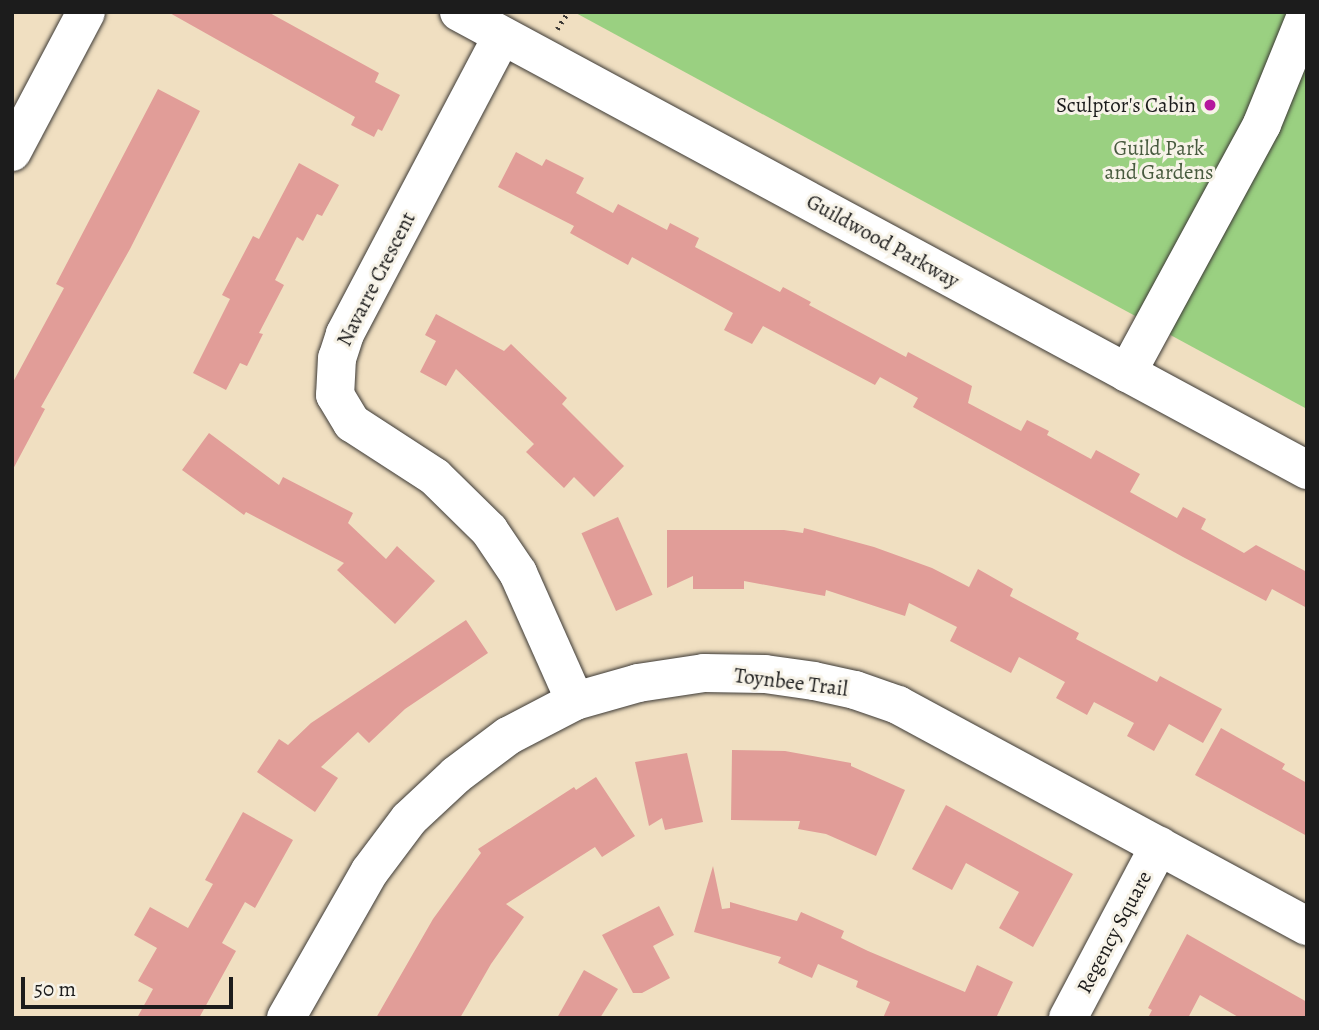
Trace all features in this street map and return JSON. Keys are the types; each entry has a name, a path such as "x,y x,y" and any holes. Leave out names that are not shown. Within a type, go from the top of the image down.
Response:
{"street":[{"path":"12,152 86,12"},
{"name":"Guildwood Parkway","path":"459,12 1307,470"},
{"path":"1127,373 1262,124 1307,13"},
{"name":"Navarre Crescent","path":"502,36 345,334 337,358 335,395 352,423 435,477 489,530 518,573 575,701"},
{"name":"Toynbee Trail","path":"286,1018 370,871 409,818 456,775 508,736 575,701 638,683 704,673 765,674 855,690 898,705 1307,926"},
{"name":"Regency Square","path":"1068,1018 1159,846"}],"green space":[{"name":"Guild Park and Gardens","path":"574,12 1307,12 1307,409"}],"building":[{"path":"168,12 268,12 379,73 375,82 400,95 382,131 378,129 374,137 351,125 355,117"},
{"path":"158,89 200,111 130,249 41,407 45,409 12,471 12,384 64,288 56,284"},
{"path":"516,152 542,166 546,159 584,178 576,193 613,213 618,204 667,230 670,223 699,238 695,247 780,292 783,287 811,302 809,305 906,357 908,352 972,386 968,403 1021,431 1027,420 1049,431 1047,435 1091,459 1096,450 1140,474 1130,492 1177,518 1183,507 1206,519 1201,529 1244,553 1256,545 1307,572 1307,608 1272,589 1266,601 1183,557 913,407 918,398 880,377 875,385 763,326 752,344 724,330 733,313 632,257 628,265 570,233 574,226 498,187"},
{"path":"299,163 339,185 322,216 317,214 303,241 297,237 275,280 284,285 259,333 263,334 247,366 240,363 226,390 193,373 230,299 222,295 253,236 259,239"},
{"path":"436,314 504,351 511,344 567,398 562,404 624,466 594,497 574,477 564,488 526,452 534,444 456,369 446,386 420,372 436,341 425,335"},
{"path":"209,433 279,485 283,477 353,513 348,523 386,559 397,546 435,581 395,624 337,570 344,563 246,512 244,515 182,470"},
{"path":"618,517 653,595 616,611 581,533"},
{"path":"804,528 874,547 932,568 969,587 978,569 1013,589 1010,596 1079,633 1076,639 1157,682 1160,676 1222,709 1203,743 1169,724 1154,751 1127,736 1134,723 1094,702 1087,715 1056,698 1065,682 1019,657 1011,673 950,641 957,627 909,603 905,616 826,590 825,596 744,581 744,589 693,589 693,576 667,588 667,530 784,530 803,533"},
{"path":"466,620 488,653 405,709 369,743 358,732 321,767 338,778 315,812 257,772 279,739 288,745 311,723"},
{"path":"1221,728 1285,764 1282,769 1307,783 1307,836 1195,775"},
{"path":"732,750 785,751 851,763 851,766 905,790 876,856 826,834 798,829 800,821 731,820"},
{"path":"687,753 703,822 665,830 662,818 649,826 635,762"},
{"path":"596,777 635,836 602,857 595,847 506,904 524,917 491,964 460,1018 376,1018 433,919 481,853 478,849 574,787 576,790"},
{"path":"946,805 1073,874 1033,947 999,928 1019,892 966,863 952,890 912,869"},
{"path":"243,812 293,840 255,908 245,902 222,943 236,951 199,1018 137,1018 153,989 138,981 157,948 134,935 150,907 188,928 213,884 205,880"},
{"path":"713,866 722,909 730,908 730,902 797,921 801,912 844,931 841,938 965,992 977,965 1013,982 996,1018 883,1018 890,1002 856,987 858,981 818,964 812,978 778,963 781,957 694,932"},
{"path":"659,906 674,935 653,946 670,978 642,993 633,993 602,935"},
{"path":"1187,934 1307,1002 1307,1018 1240,1018 1200,995 1188,1018 1148,1018 1152,1010 1148,1008"},
{"path":"584,970 618,989 600,1018 557,1018"}],"place":[{"name":"Sculptor's Cabin","path":"1210,105"}]}
